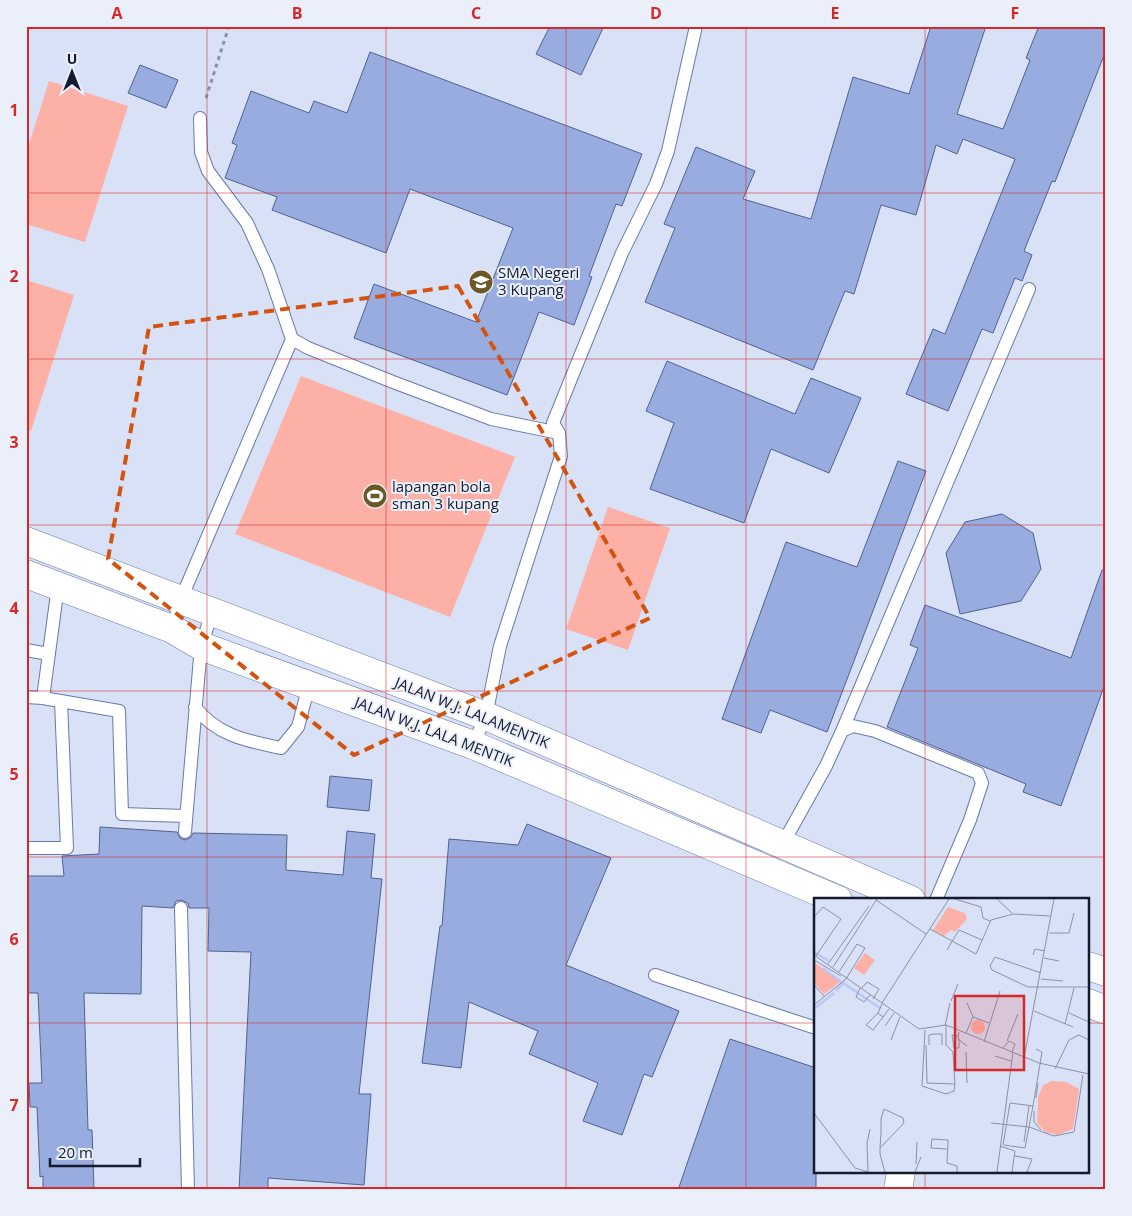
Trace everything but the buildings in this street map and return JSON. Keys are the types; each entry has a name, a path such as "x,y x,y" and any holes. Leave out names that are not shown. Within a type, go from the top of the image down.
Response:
{"main road":[{"name":"JALAN W.J. LALAMENTIK","path":"26,541 486,716 906,898"},
{"name":"JALAN W.J. LALA MENTIK","path":"26,574 172,629 201,646 473,745 833,898"},
{"path":"1090,967 1106,972"},
{"path":"1090,1004 1106,1010"},
{"path":"898,1190 900,1174"}],"lane":[{"path":"473,745 486,716 500,646 561,456 559,433 553,424 622,253 656,184 668,151 696,26"},
{"path":"200,118 201,152 208,171 247,223 268,269 292,339 308,348 384,379 491,419 559,433"},
{"path":"768,872 826,766 842,731 1029,289"},
{"path":"172,629 181,599 292,339"},
{"path":"43,698 58,586"},
{"path":"185,832 201,646 212,613"},
{"path":"26,650 49,654"},
{"path":"196,707 206,721 237,739 282,748 298,727 309,685"},
{"path":"26,697 43,698 119,711 122,814 186,816"},
{"path":"26,848 68,848 61,701"},
{"path":"842,731 853,726 874,731 978,773 981,777 982,783 970,820 937,898"},
{"path":"181,908 188,1190"},
{"path":"655,975 814,1027"}],"path":[{"path":"200,118 229,26"}],"highlighted area":[{"path":"458,286 650,618 354,755 108,559 149,327"}],"shaded area":[{"path":"49,81 128,106 85,242 26,224 26,154"},
{"path":"26,280 74,295 31,431 26,430"},
{"name":"lapangan bola sman 3 kupang","path":"301,376 515,457 450,617 235,534"},
{"path":"608,507 670,528 628,650 566,629"}],"place":[{"name":"SMA Negeri 3 Kupang","path":"481,282"},
{"name":"lapangan bola sman 3 kupang","path":"375,496"}]}
